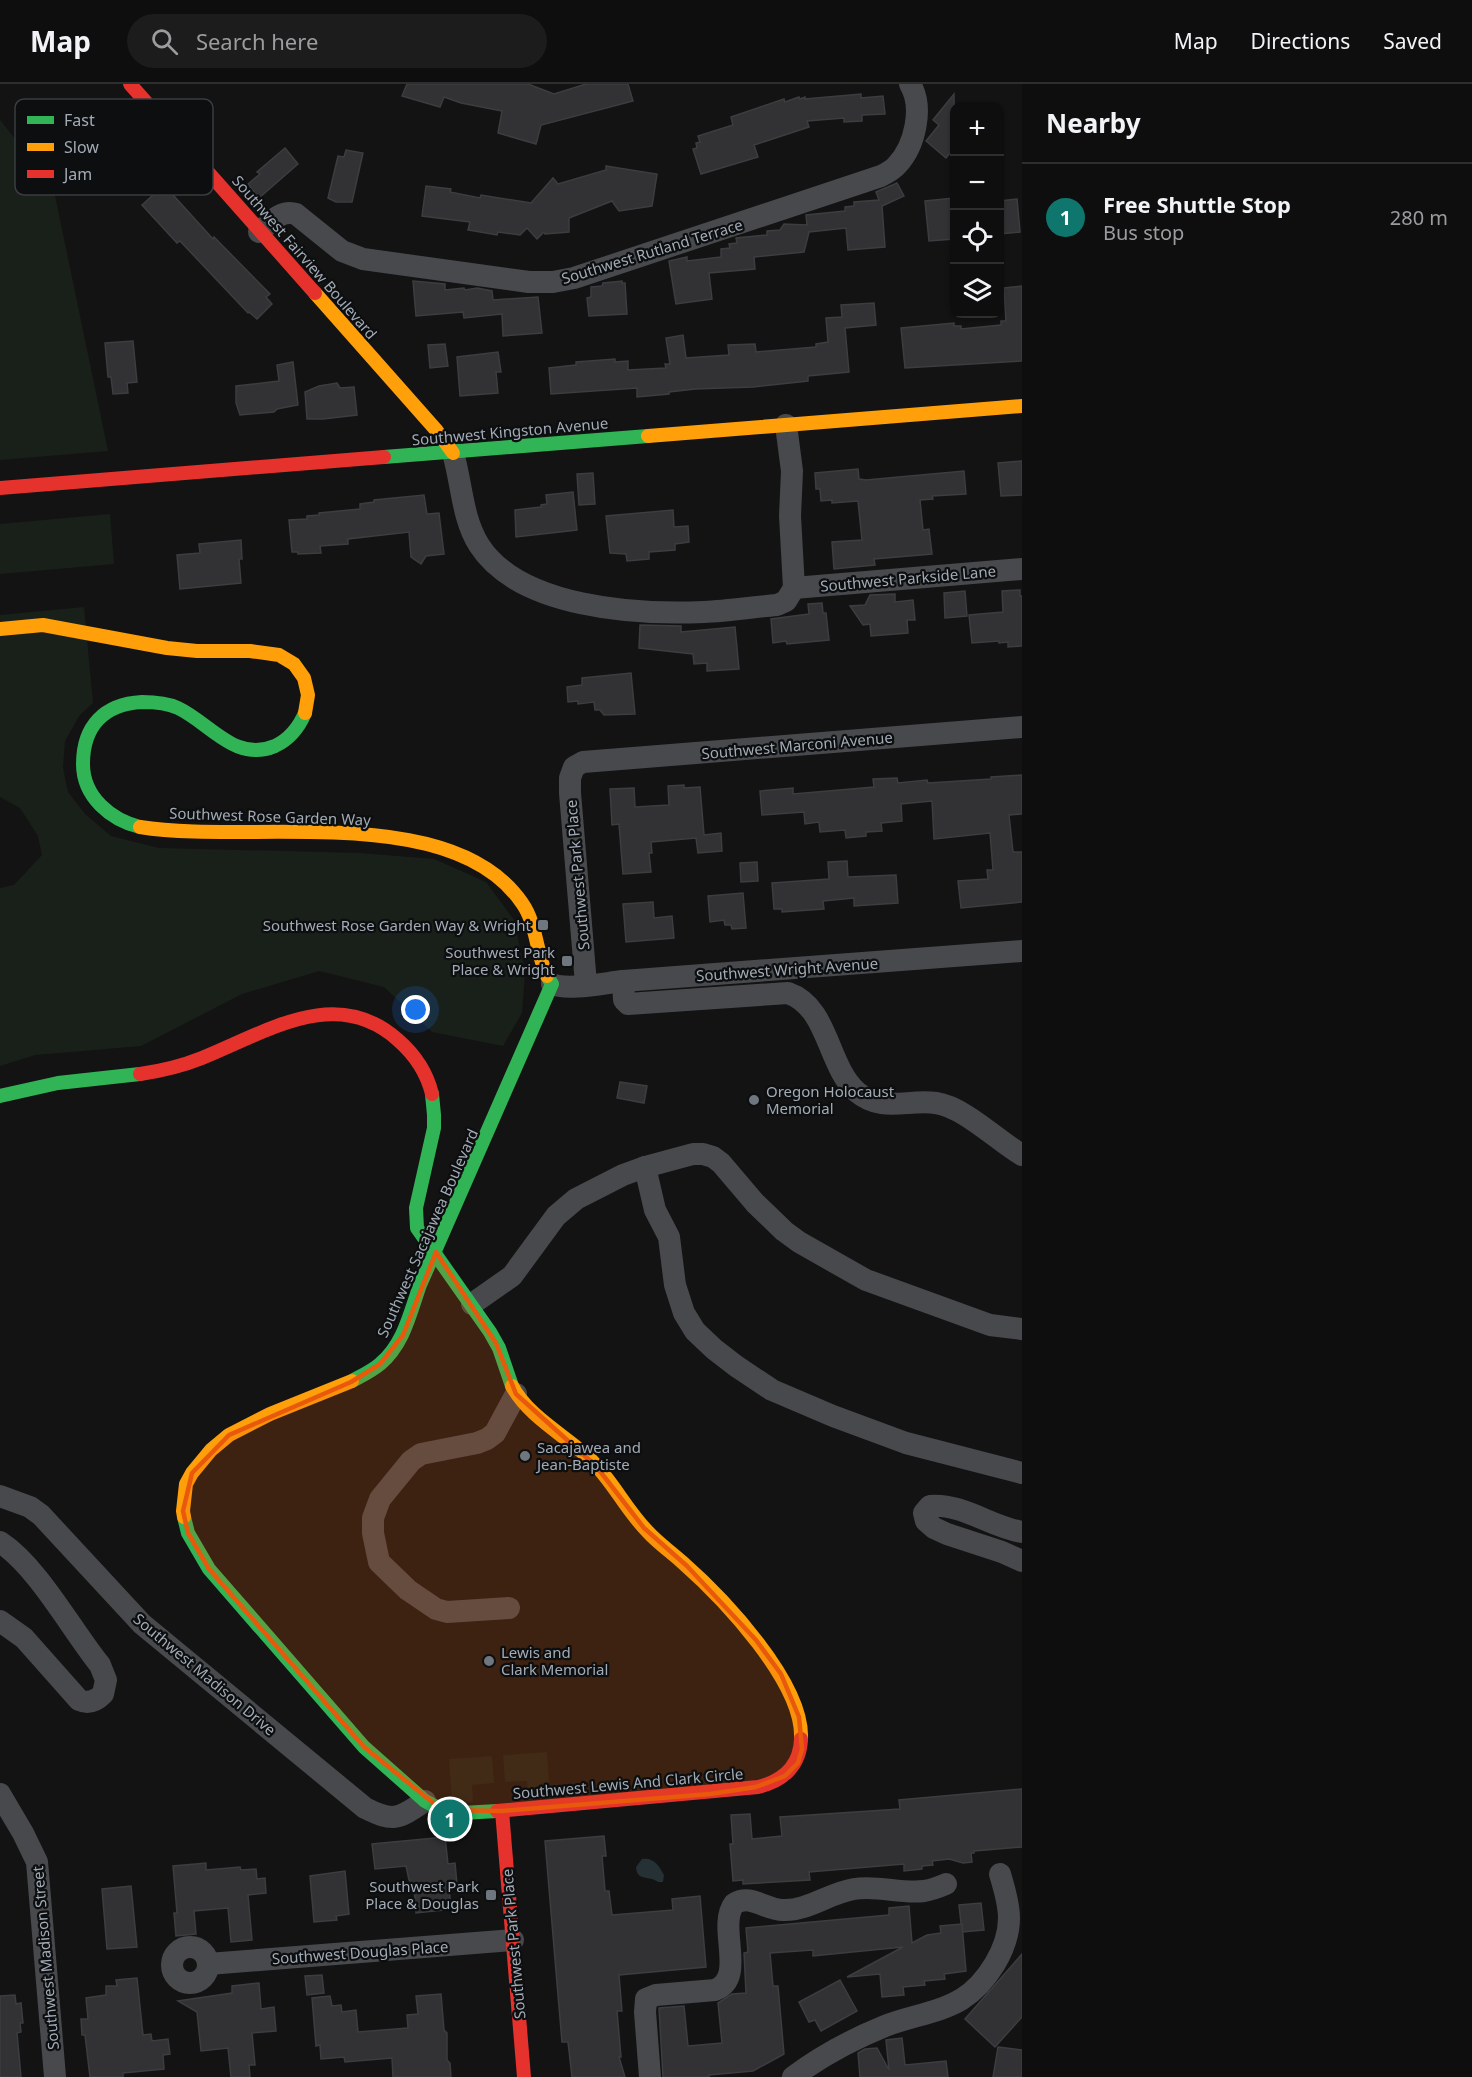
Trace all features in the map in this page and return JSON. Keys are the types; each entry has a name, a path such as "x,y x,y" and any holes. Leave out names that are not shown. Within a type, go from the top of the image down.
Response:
{"street":[{"name":"Southwest Fairview Boulevard","path":"130,84 143,99"},
{"name":"Southwest Rutland Terrace","path":"259,232 281,215 290,212 296,214 342,251 357,258 529,282 553,282 574,278 881,176 896,166 904,156 913,135 917,119 917,103 915,92 910,84"},
{"name":"Southwest Fairview Boulevard","path":"213,179 437,431 453,453"},
{"name":"Southwest Kingston Avenue","path":"0,488 1022,406"},
{"path":"453,453 467,518 479,545 497,566 513,577 542,592 580,604 622,609 704,612 777,605 786,601 794,588 790,516 792,471 786,425"},
{"name":"Southwest Parkside Lane","path":"794,588 1022,569"},
{"name":"Southwest Rose Garden Way","path":"0,629 44,625 173,650 242,650 283,656 290,660 296,664 306,678 308,694 306,711 289,738 279,744 255,750 235,747 181,709 155,702 119,705 103,713 91,727 84,746 83,772 90,790 106,811 121,821 150,828 205,832 360,833 431,845 478,863 517,895 534,923 543,970 552,984"},
{"name":"Southwest Marconi Avenue","path":"574,767 583,762 1022,727"},
{"name":"Southwest Park Place","path":"574,767 570,778 570,793 586,984"},
{"name":"Southwest Wright Avenue","path":"552,984 569,987 1022,951"},
{"path":"623,981 624,1000 628,1004 788,993 795,996 804,1002 817,1020 844,1074 857,1092 878,1105 933,1103 944,1105 957,1111 1022,1155"},
{"name":"Southwest Sacajawea Boulevard","path":"425,1800 364,1747 209,1569 188,1533 183,1511 186,1484 211,1450 230,1435 270,1414 351,1382 380,1364 389,1355 403,1335 420,1285 552,984"},
{"name":"Southwest Lewis And Clark Circle","path":"0,1096 67,1082 143,1074 177,1067 264,1029 299,1018 322,1014 346,1014 362,1018 375,1024 402,1043 420,1066 431,1089 435,1118 417,1208 416,1226 472,1304 496,1343 516,1394 596,1466 644,1528 687,1566 756,1640 781,1674 793,1697 799,1717 802,1749 798,1763 785,1776 756,1787 710,1794 452,1813 425,1800"},
{"path":"472,1304 512,1276 556,1216 576,1199 623,1174 693,1154 703,1154 713,1157 784,1231 856,1275 954,1314 990,1325 1022,1329"},
{"path":"645,1167 654,1210 669,1237 675,1285 684,1313 695,1331 714,1349 772,1390 833,1416 906,1443 1022,1473"},
{"path":"509,1608 447,1612 436,1609 408,1590 379,1562 373,1533 373,1518 380,1498 411,1461 421,1454 487,1439 499,1426 516,1394"},
{"name":"Southwest Madison Drive","path":"0,1496 30,1507 41,1515 142,1624 365,1808 395,1818 402,1816 425,1800"},
{"path":"1022,1532 1008,1530 951,1507 930,1506 924,1513 926,1521 934,1528 1002,1552 1022,1562"},
{"path":"0,1542 15,1553 29,1568 100,1665 106,1680 103,1694 93,1701 79,1700 24,1638 0,1621"},
{"name":"Southwest Madison Street","path":"3,1807 23,1833 37,1862 55,2077"},
{"name":"Southwest Park Place","path":"502,1811 524,2077"},
{"path":"793,2077 835,2050 881,2028 937,2010 962,1999 980,1983 992,1969 1005,1940 1009,1920 1007,1898 1000,1874"},
{"path":"650,2077 646,1999 656,1995 715,1990 721,1987 730,1977 728,1916 734,1904 746,1900 773,1909 792,1910 854,1889 887,1888 921,1892 946,1884"},
{"name":"Southwest Douglas Place","path":"208,1964 513,1940"}],"highlighted area":[{"path":"436,1252 496,1343 516,1394 596,1466 644,1528 687,1566 756,1640 781,1674 799,1717 802,1749 798,1763 785,1776 756,1787 710,1794 502,1811 442,1810 364,1747 209,1569 188,1533 183,1511 192,1473 229,1435 351,1382 380,1364 403,1335"}],"shaded area":[{"path":"0,120 15,139 15,195 55,195 108,451 0,460"},
{"path":"110,514 114,564 0,574 0,524"},
{"path":"84,607 93,703 79,716 65,741 63,768 68,792 85,814 111,836 159,848 360,853 434,859 486,882 514,920 525,972 522,1013 503,1046 432,1032 384,987 319,971 242,994 141,1046 35,1055 0,1066 0,888 14,885 42,855 38,836 20,808 0,797 0,615"},
{"path":"547,1752 550,1796 528,1798 527,1781 505,1782 503,1755"},
{"path":"492,1756 494,1783 472,1785 473,1802 452,1804 449,1759"},
{"path":"642,1859 650,1859 658,1865 664,1875 663,1882 639,1875 636,1867"}],"building":[{"path":"407,84 528,84 554,94 586,84 628,84 633,101 541,125 536,144 498,133 502,111 461,103 444,97 440,107 402,96"},
{"path":"861,94 861,98 883,96 885,114 862,115 862,121 844,122 844,118 807,121 809,127 754,145 758,157 701,174 693,149 697,148 696,143 700,142 698,136 733,125 731,117 784,99 785,102 799,97 800,99 805,97 805,99"},
{"path":"954,94 954,102 950,102 950,153 946,158 926,141 939,125 933,120"},
{"path":"285,148 298,164 259,198 248,184 260,174 257,172"},
{"path":"346,150 363,153 352,202 336,202 328,198 338,156 344,157"},
{"path":"606,166 657,174 652,206 619,211 612,201 569,218 569,232 545,234 544,232 537,239 527,228 520,235 498,232 497,235 468,230 470,222 422,216 426,186 451,189 450,192 480,198 481,195 531,203 553,178 558,184 606,170"},
{"path":"897,183 904,196 882,206 885,247 848,250 846,228 809,232 804,252 754,257 755,269 709,273 712,299 676,304 669,261 687,257 687,261 721,257 721,249 730,248 729,244 737,243 736,238 767,235 767,231 780,230 784,224 807,225 806,215 845,211 845,207 854,206 854,202 879,200 876,192"},
{"path":"153,195 173,195 213,239 214,237 270,294 266,297 272,304 257,319 248,313 180,241 177,243 142,205"},
{"path":"950,198 950,239 929,241 925,201"},
{"path":"1017,199 1020,232 1004,234 1004,200"},
{"path":"413,281 445,284 445,290 477,288 492,291 493,300 538,297 542,333 503,336 502,314 464,318 463,312 416,316"},
{"path":"622,281 625,283 627,314 589,316 587,298 591,297 591,287"},
{"path":"1022,286 1022,361 905,368 901,328 954,323 954,326 961,326 961,329 1001,325 1001,321 1006,321 1004,288"},
{"path":"874,303 876,325 845,328 849,372 808,376 808,381 753,387 695,389 637,397 637,388 551,394 549,368 576,365 576,362 615,359 615,362 628,361 628,370 666,368 665,364 670,364 666,338 683,335 686,358 729,355 728,345 755,344 756,352 816,347 816,344 828,342 826,318 842,317 841,305"},
{"path":"133,341 137,382 127,383 128,393 113,394 111,377 108,377 105,343"},
{"path":"445,344 448,366 430,368 428,345"},
{"path":"498,352 501,372 496,372 498,393 460,396 457,357"},
{"path":"293,362 298,405 277,409 274,412 240,415 236,403 236,386 279,381 277,365"},
{"path":"337,383 340,388 354,387 357,415 307,419 305,392 319,386"},
{"path":"1022,461 1022,495 1001,496 998,463"},
{"path":"858,469 859,479 866,480 964,471 966,494 932,496 933,499 920,500 923,530 929,529 932,554 874,559 875,565 834,569 832,542 862,540 858,501 832,503 832,500 821,501 820,489 816,489 815,473"},
{"path":"593,473 595,504 579,505 577,474"},
{"path":"573,492 577,530 516,537 515,510 541,507 547,504 546,495"},
{"path":"424,495 427,514 439,513 444,554 426,556 421,564 411,557 409,532 348,539 348,544 320,546 321,553 292,552 289,520 307,519 307,516 319,515 319,513 360,509 360,504 374,502 374,500"},
{"path":"673,510 674,527 688,526 689,542 675,544 675,550 649,552 649,559 627,561 626,554 610,553 606,516"},
{"path":"241,540 242,559 239,559 241,583 180,589 177,555 200,553 199,544"},
{"path":"1020,590 1022,646 1008,647 1008,642 999,643 999,641 972,643 969,615 1003,612 1002,591"},
{"path":"965,591 967,616 945,618 944,593"},
{"path":"895,594 895,602 913,600 915,620 907,620 908,633 871,636 870,624 863,625 850,606 865,605 870,595"},
{"path":"822,603 823,613 826,613 829,640 773,643 771,619 809,614 808,604"},
{"path":"640,625 681,626 681,632 735,627 739,669 707,671 707,663 694,664 693,654 639,648"},
{"path":"631,673 635,714 604,715 600,710 595,710 594,702 578,704 578,701 568,702 567,687 582,685 582,678"},
{"path":"1022,775 1022,814 1009,815 1013,852 1022,852 1022,902 961,908 958,881 988,879 987,870 993,870 990,833 934,839 932,801 901,804 902,821 881,823 882,831 866,832 866,836 846,838 845,830 820,832 819,822 805,824 804,812 762,815 760,791 793,788 793,794 874,787 873,779 897,778 898,783 927,780 928,783"},
{"path":"684,785 684,788 700,787 704,835 721,833 722,851 698,853 696,838 651,842 652,853 649,853 651,872 623,874 619,824 612,825 610,789 634,788 635,807 669,805 668,786"},
{"path":"847,861 848,877 896,875 898,903 854,906 854,898 823,901 824,909 782,912 782,909 774,909 772,883 829,879 828,862"},
{"path":"757,862 758,881 741,882 740,863"},
{"path":"743,893 746,928 732,929 731,925 725,925 724,920 710,922 708,896"},
{"path":"653,902 654,918 672,916 674,938 626,942 623,904"},
{"path":"620,1082 647,1086 644,1103 617,1098"},
{"path":"1022,1789 1022,1847 974,1851 971,1853 972,1862 963,1863 949,1859 932,1861 933,1865 922,1866 922,1869 904,1871 904,1864 809,1872 810,1880 743,1884 743,1880 733,1881 730,1844 733,1844 731,1815 750,1814 752,1839 782,1836 780,1817 900,1809 899,1800"},
{"path":"604,1836 606,1856 602,1856 605,1891 609,1891 612,1915 673,1910 672,1899 700,1896 706,1967 619,1975 622,2011 617,2011 621,2057 619,2057 625,2077 572,2077 568,2042 562,2042 545,1841"},
{"path":"445,1837 448,1864 455,1863 457,1884 449,1884 450,1899 442,1900 443,1910 416,1913 414,1887 409,1880 406,1866 375,1869 372,1844"},
{"path":"206,1863 206,1870 240,1867 241,1870 256,1869 257,1879 265,1878 266,1893 248,1895 252,1940 231,1942 228,1908 194,1911 196,1934 176,1936 174,1913 177,1913 173,1866"},
{"path":"345,1871 349,1914 336,1916 337,1920 314,1922 310,1876"},
{"path":"131,1886 137,1947 107,1949 102,1889"},
{"path":"981,1903 984,1930 962,1932 959,1905"},
{"path":"909,1906 912,1943 927,1935 941,1933 940,1926 962,1924 966,1971 944,1974 945,1979 924,1981 925,1985 903,1987 904,1995 882,1997 880,1974 847,1977 903,1947 813,1956 813,1950 770,1953 773,1986 778,1986 784,2054 753,2071 709,2075 709,2077 663,2077 659,2008 684,2006 688,2046 722,2043 718,2003 732,1994 746,1993 744,1953 748,1952 746,1928 889,1915 889,1908"},
{"path":"1022,1954 1022,2017 995,2047 965,2019"},
{"path":"322,1975 324,1993 307,1995 305,1976"},
{"path":"137,1978 143,2035 151,2034 152,2041 168,2039 170,2054 163,2055 164,2069 123,2073 123,2077 90,2077 81,2019 88,2019 86,1998 106,1995 106,1986 117,1986 116,1980"},
{"path":"840,1980 857,2011 821,2031 815,2020 809,2022 799,2002"},
{"path":"259,1983 261,2009 274,2007 276,2031 252,2033 255,2065 249,2065 250,2077 231,2077 228,2048 201,2051 197,2012 178,2001 232,1993 232,1986"},
{"path":"441,1994 444,2030 447,2033 447,2060 450,2063 451,2077 393,2077 392,2058 345,2062 344,2057 321,2059 320,2045 316,2046 312,1998 330,1996 332,2006 341,2005 342,2012 356,2010 358,2032 408,2028 407,2015 418,2014 416,1996"},
{"path":"15,1995 16,2004 21,2003 23,2023 20,2023 21,2032 17,2033 21,2077 0,2077 0,1996"},
{"path":"902,2038 905,2065 946,2061 948,2077 860,2077 858,2053 865,2049 877,2048 889,2070 886,2040"},
{"path":"998,2047 1022,2050 1022,2077 993,2077"}],"traffic: fast":[{"path":"384,457 648,436"},
{"path":"140,827 109,813 93,797 84,776 84,751 87,739 92,728 107,712 117,707 142,702 169,705 190,715 235,745 261,750 275,746 290,736 305,713"},
{"path":"352,1381 380,1364 401,1338 420,1285 552,984 547,976"},
{"path":"0,1096 58,1083 140,1074"},
{"path":"432,1094 434,1128 416,1208 417,1228 490,1332 499,1348 512,1386"},
{"path":"184,1517 188,1533 209,1569 364,1747 425,1801 442,1810 462,1813 497,1811"}],"traffic: slow":[{"path":"315,293 437,431 453,453"},
{"path":"648,436 1022,406"},
{"path":"0,629 43,625 167,648 197,651 250,651 279,655 294,664 304,678 308,695 305,713"},
{"path":"140,827 185,831 345,833 399,838 448,850 490,871 522,903 531,920 547,976"},
{"path":"184,1517 186,1484 192,1473 211,1450 229,1435 270,1414 352,1381"},
{"path":"512,1386 527,1407 597,1466 648,1532 718,1597 758,1643 789,1693 798,1717 801,1739"}],"traffic: jam":[{"path":"130,84 143,99"},
{"path":"213,178 315,293"},
{"path":"0,488 384,457"},
{"path":"140,1074 194,1061 275,1027 325,1014 350,1016 374,1024 398,1040 423,1071 432,1094"},
{"path":"497,1811 758,1787 775,1781 789,1771 797,1757 801,1739"},
{"path":"502,1811 524,2077"}],"place":[{"name":"Southwest Rose Garden Way & Wright","path":"543,925"},
{"name":"Southwest Park Place & Wright","path":"567,961"},
{"name":"Oregon Holocaust Memorial","path":"754,1100"},
{"name":"Sacajawea and Jean-Baptiste","path":"525,1456"},
{"name":"Lewis and Clark Memorial","path":"489,1661"},
{"name":"Free Shuttle Stop","path":"450,1819"},
{"name":"Southwest Park Place & Douglas","path":"491,1895"}]}
